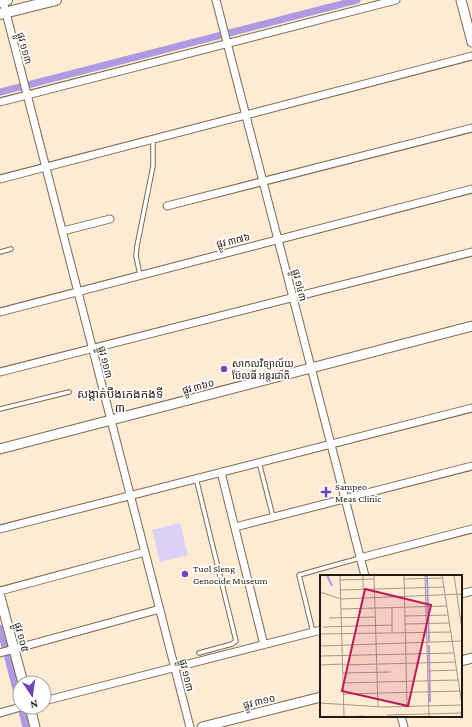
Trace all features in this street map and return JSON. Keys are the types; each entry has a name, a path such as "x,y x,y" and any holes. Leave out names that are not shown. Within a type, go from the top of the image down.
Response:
{"main road":[{"path":"3,14 56,0"}],"street":[{"name":"ផ្លូវ ១៤៣","path":"216,0 365,575"},
{"path":"0,102 27,92 226,40 396,0"},
{"path":"461,0 472,42"},
{"name":"ផ្លូវ ១១៣","path":"3,1 3,14 27,92 190,727"},
{"path":"0,179 472,56"},
{"path":"167,206 472,128"},
{"name":"ផ្លូវ ៣៧៦","path":"0,312 472,189"},
{"path":"62,231 110,219"},
{"path":"0,372 472,252"},
{"name":"ផ្លូវ ៣៦០","path":"0,449 472,326"},
{"path":"0,528 472,408"},
{"path":"235,527 472,466"},
{"path":"221,472 264,645"},
{"path":"360,558 472,529"},
{"path":"0,591 145,552"},
{"path":"462,594 472,591"},
{"name":"ផ្លូវ ១០៥","path":"0,597 12,650 20,675"},
{"path":"1,652 160,609"},
{"path":"52,699 320,630"},
{"path":"462,661 472,658"},
{"name":"ផ្លូវ ៣១០","path":"202,727 320,696"},
{"path":"0,713 12,710"},
{"path":"32,715 35,727"},
{"path":"401,717 404,727"}],"lane":[{"path":"140,275 136,256 152,166 153,139"},
{"path":"0,252 11,249"},
{"path":"0,409 69,392"},
{"path":"259,462 273,518"},
{"path":"196,478 236,641 232,644 199,653"},
{"path":"313,632 299,575 360,558"}],"shaded area":[{"path":"180,523 188,555 160,562 152,530"}],"waterway":[{"path":"0,92 357,0"},
{"path":"0,628 12,675"},
{"path":"23,715 26,727"}],"place":[{"name":"សាកលវិទ្យាល័យ ប៊ែលធី អន្តរជាតិ","path":"224,369"},
{"name":"Sampeo Meas Clinic","path":"326,492"},
{"name":"Tuol Sleng Genocide Museum","path":"185,574"}],"district":[{"name":"សង្កាត់បឹងកេងកងទី ៣","path":"120,401"}]}
